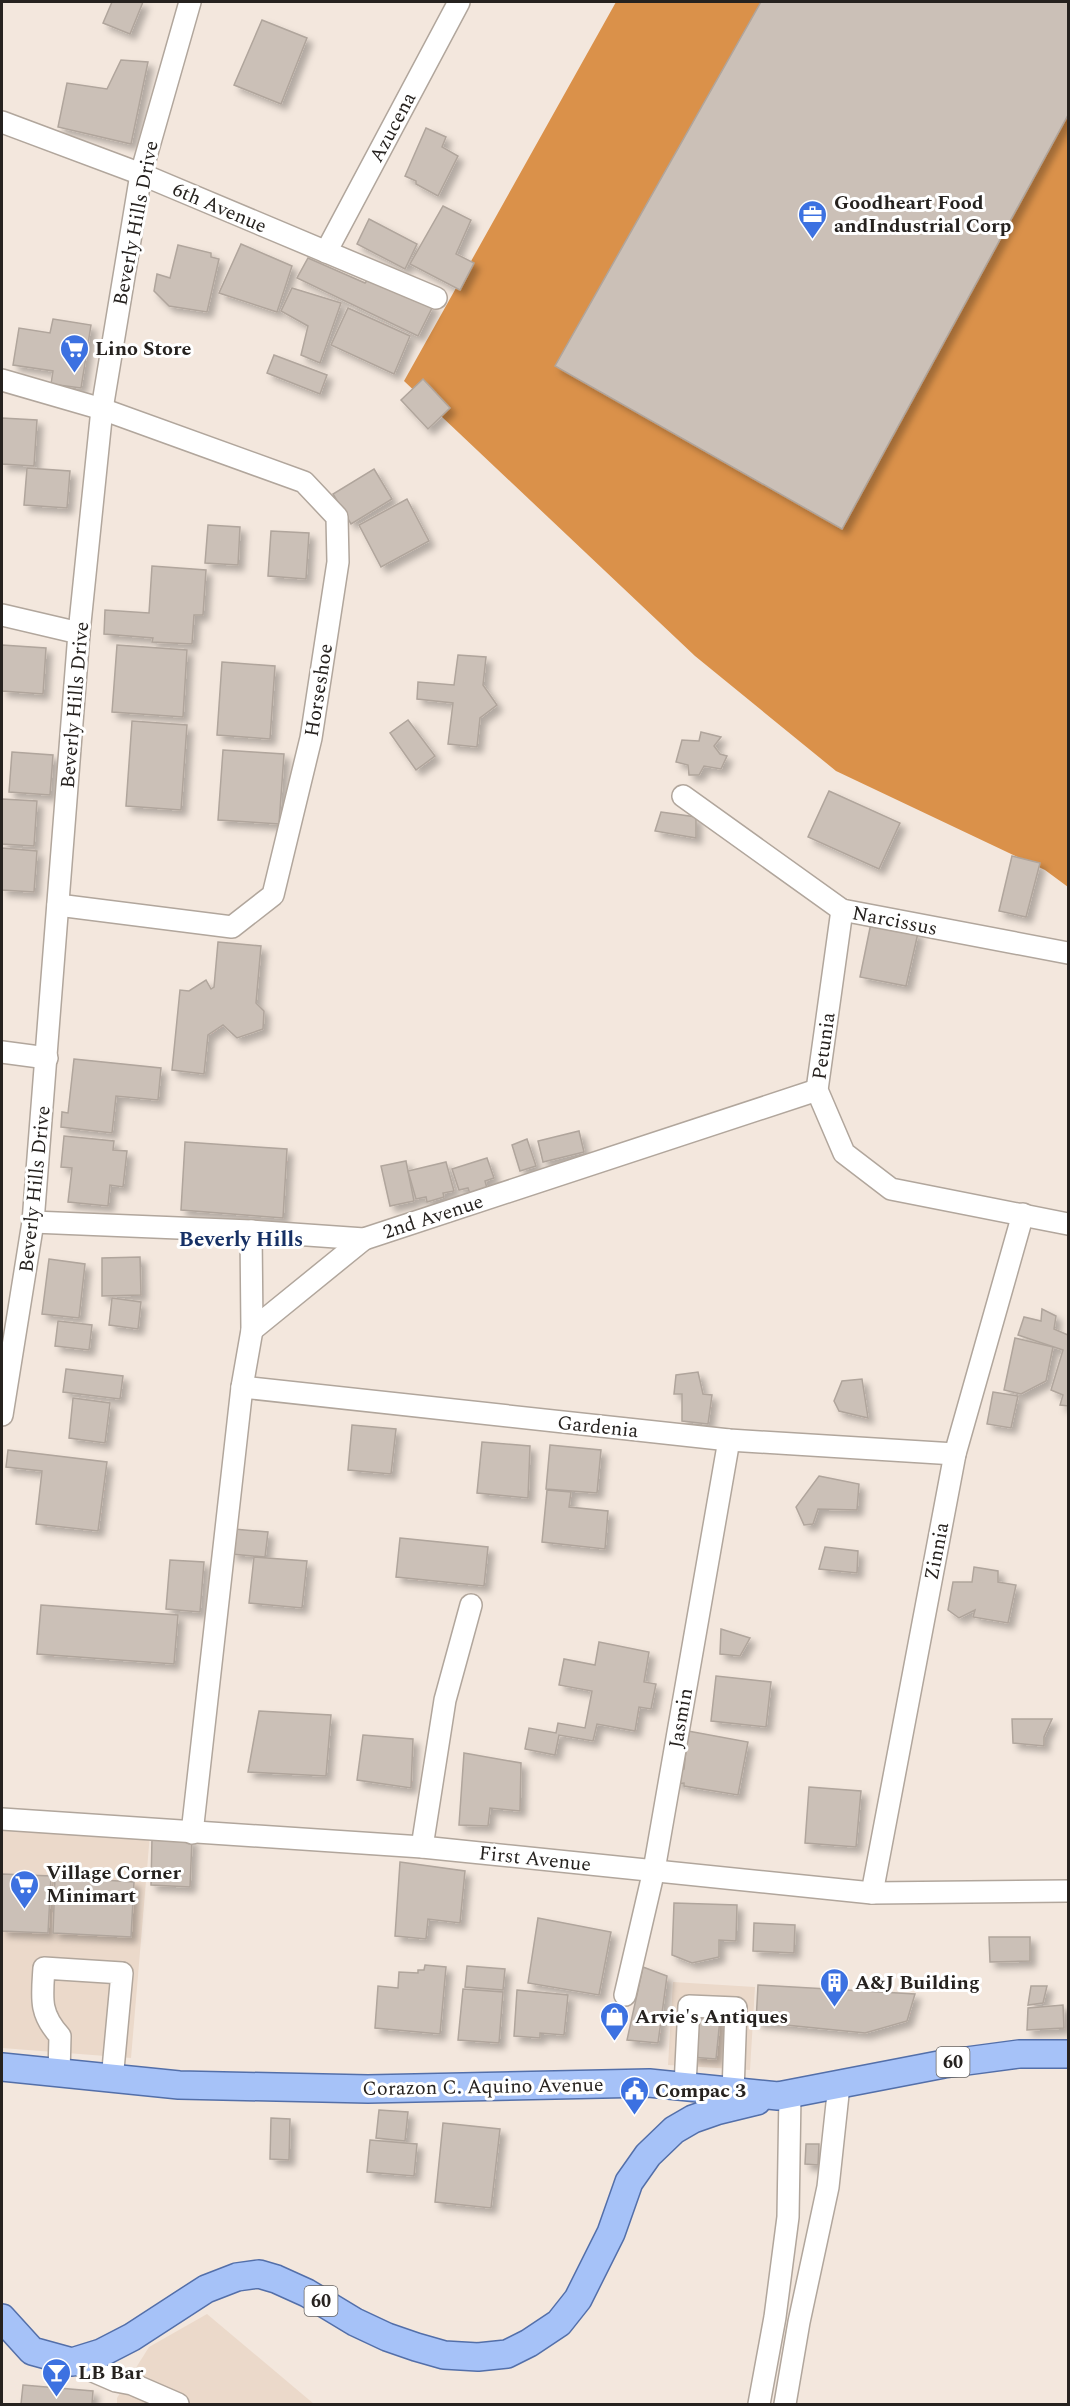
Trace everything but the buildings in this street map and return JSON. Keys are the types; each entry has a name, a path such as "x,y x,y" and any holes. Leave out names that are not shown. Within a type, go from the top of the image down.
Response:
{"main road":[{"name":"Corazon C. Aquino Avenue","path":"2,2067 112,2080 179,2085 368,2089 649,2083 784,2095 944,2064 1019,2054 1068,2054"},
{"path":"649,2083 675,2098 679,2109 679,2120 674,2130"},
{"name":"60","path":"72,2362 101,2353 132,2337 206,2289 249,2274 276,2279 322,2301 355,2322 416,2347 455,2356 477,2357 507,2354 530,2343 559,2323 578,2299 611,2233 629,2182 648,2155 674,2130 716,2110 784,2095"},
{"path":"2,2318 32,2351 72,2362"}],"street":[{"name":"Beverly Hills Drive","path":"2,1415 33,1222 79,633 102,409 141,174 189,2"},
{"name":"Azucena","path":"326,252 459,2"},
{"name":"6th Avenue","path":"2,122 141,174 436,298"},
{"name":"Horseshoe","path":"2,380 102,409 304,482 337,517 338,562 311,738 273,895 232,927 58,905"},
{"path":"2,615 79,633"},
{"name":"Narcissus","path":"683,796 842,910 1068,953"},
{"name":"Petunia","path":"842,910 817,1090 844,1153 891,1189 1068,1224"},
{"path":"2,1052 47,1058"},
{"name":"2nd Avenue","path":"33,1222 251,1231 364,1239 817,1090"},
{"name":"Zinnia","path":"872,1893 955,1454 1023,1214"},
{"path":"192,1833 242,1387 252,1330 251,1231"},
{"path":"252,1330 364,1239"},
{"name":"Gardenia","path":"242,1387 729,1440 955,1454"},
{"name":"Jasmin","path":"625,1995 654,1870 729,1440"},
{"path":"422,1847 445,1700 471,1605"},
{"name":"First Avenue","path":"2,1819 422,1847 872,1893 1068,1891"},
{"path":"59,2074 60,2036 48,2023 41,2002 44,1968 122,1973 112,2080"},
{"path":"685,2086 689,2006 736,2008 733,2092"},
{"path":"784,2404 828,2187 839,2085"},
{"path":"759,2404 775,2317 788,2217 784,2095"},
{"path":"72,2362 178,2404"}],"shaded area":[{"path":"616,2 1068,2 1068,887 1045,870 836,771 695,656 404,381"},
{"path":"2,1824 150,1834 131,2058 2,2048"},
{"path":"673,1982 755,1987 750,2070 668,2065"},
{"path":"207,2314 314,2404 117,2404 117,2398 149,2347"}],"place":[{"name":"Goodheart Food andIndustrial Corp","path":"813,240"},
{"name":"Lino Store","path":"74,374"},
{"name":"Village Corner Minimart","path":"25,1910"},
{"name":"A&J Building","path":"834,2008"},
{"name":"Arvie's Antiques","path":"614,2042"},
{"name":"Compac 3","path":"634,2116"},
{"name":"LB Bar","path":"57,2398"}],"district":[{"name":"Beverly Hills","path":"241,1239"}]}
